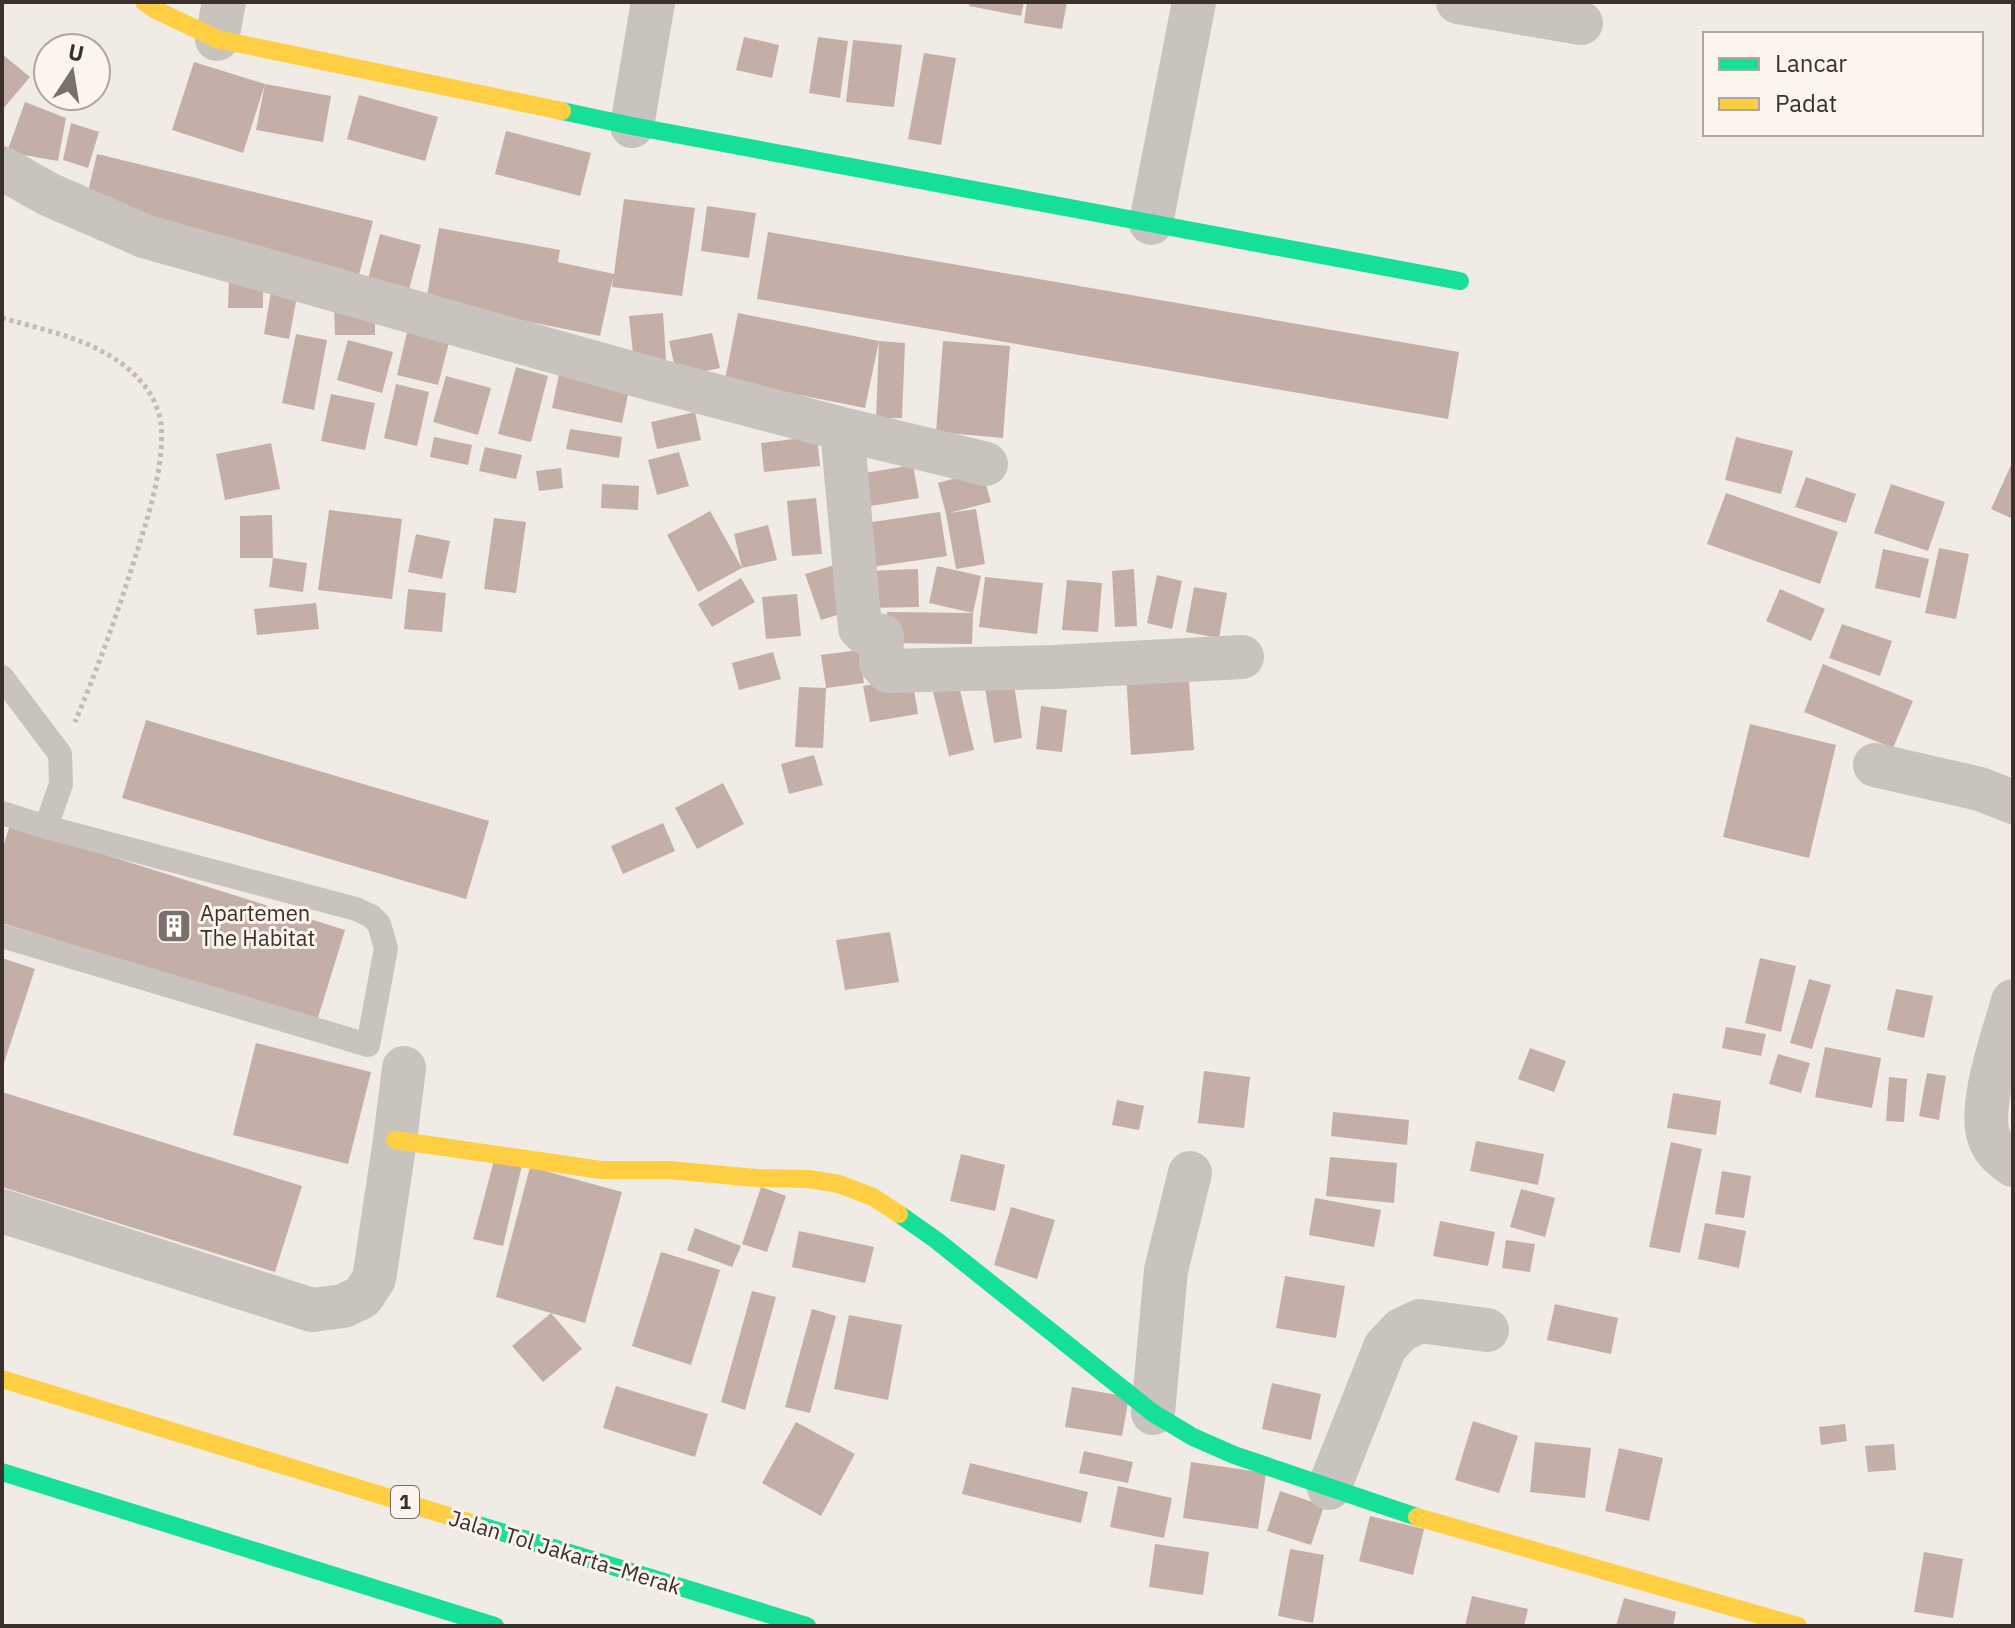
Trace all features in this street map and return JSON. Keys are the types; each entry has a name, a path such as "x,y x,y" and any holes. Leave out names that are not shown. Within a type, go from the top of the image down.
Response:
{"main road":[{"path":"144,2 154,9 220,20 632,126 1460,281"},
{"path":"395,1140 601,1170 669,1170 756,1178 809,1179 839,1184 873,1197 936,1240 1153,1413 1193,1437 1234,1455 1410,1515 1798,1626"},
{"name":"Jalan Tol Jakarta–Merak","path":"2,1379 807,1626"},
{"path":"2,1472 495,1626"}],"street":[{"path":"632,126 653,2"},
{"path":"1151,223 1194,2"},
{"path":"1458,2 1581,23"},
{"path":"2,168 48,194 144,236 659,381 986,464"},
{"path":"842,429 860,628 882,636 881,663 888,671 1054,667 1242,657"},
{"path":"1875,765 1980,789 2013,802"},
{"path":"2013,1001 1986,1099 1985,1122 1989,1140 1998,1153 2013,1165"},
{"path":"2,1211 312,1310 343,1306 362,1297 374,1279 404,1068"},
{"path":"1153,1413 1166,1270 1190,1173"},
{"path":"1329,1488 1385,1347 1401,1330 1420,1321 1487,1330"}],"lane":[{"path":"2,677 60,754 61,784 46,827"},
{"path":"2,813 356,909 379,924 386,948 368,1045 2,936"}],"path":[{"path":"2,318 78,340 109,355 133,374 152,396 161,421 161,451 151,511 118,612 60,754"}],"building":[{"path":"970,2 1024,2 1021,16 969,6"},
{"path":"1027,2 1067,2 1062,29 1024,23"},
{"path":"744,37 779,45 772,78 736,70"},
{"path":"818,37 848,41 840,98 809,93"},
{"path":"853,40 902,45 894,107 846,102"},
{"path":"924,53 956,58 941,145 908,139"},
{"path":"2,54 30,77 2,110"},
{"path":"194,62 265,84 243,153 172,130"},
{"path":"265,84 331,96 323,142 256,130"},
{"path":"359,95 438,117 425,161 347,139"},
{"path":"25,102 32,105 32,112 51,112 66,118 58,161 7,152"},
{"path":"71,123 99,132 88,168 63,160"},
{"path":"506,131 591,153 580,196 495,174"},
{"path":"97,154 373,221 359,275 84,208"},
{"path":"624,199 695,208 682,296 612,287 613,277 600,336 426,301 439,228 560,250 558,262 614,274"},
{"path":"707,206 756,213 749,258 701,251"},
{"path":"768,232 1459,352 1448,419 757,299"},
{"path":"380,234 421,245 408,293 367,283"},
{"path":"229,278 263,279 263,308 228,308"},
{"path":"272,286 298,291 289,339 264,334"},
{"path":"334,306 375,306 375,335 335,335"},
{"path":"663,313 666,360 634,363 629,316"},
{"path":"738,313 879,341 865,408 725,380"},
{"path":"409,324 451,335 438,385 397,375"},
{"path":"712,333 720,368 677,377 669,341"},
{"path":"296,334 327,340 314,410 282,403"},
{"path":"348,340 393,352 382,393 337,380"},
{"path":"879,341 905,343 902,418 876,418"},
{"path":"943,341 1010,346 1003,438 936,432"},
{"path":"561,365 631,380 622,423 552,408"},
{"path":"516,367 548,376 531,442 498,434"},
{"path":"446,376 491,388 478,435 433,422"},
{"path":"396,384 429,392 417,446 384,438"},
{"path":"331,394 375,403 365,450 321,441"},
{"path":"695,412 701,440 657,449 651,422"},
{"path":"570,429 622,437 619,458 566,449"},
{"path":"817,436 820,466 764,472 761,443"},
{"path":"434,437 472,445 468,465 430,457"},
{"path":"1736,437 1793,451 1781,494 1725,480"},
{"path":"271,443 280,489 225,500 216,454"},
{"path":"485,447 522,455 516,479 479,471"},
{"path":"679,452 689,486 657,495 648,460"},
{"path":"2013,461 2013,519 1991,509"},
{"path":"913,465 919,498 871,506 865,473"},
{"path":"561,468 563,488 539,491 536,471"},
{"path":"982,471 991,502 949,513 976,509 985,564 956,569 938,483"},
{"path":"1806,477 1856,494 1846,523 1795,507"},
{"path":"602,484 639,486 638,510 601,508"},
{"path":"1891,484 1945,502 1928,551 1874,533"},
{"path":"1726,493 1838,532 1820,584 1707,544"},
{"path":"816,498 822,554 792,556 787,501"},
{"path":"329,510 402,519 392,599 318,590"},
{"path":"710,511 742,568 698,592 667,535"},
{"path":"940,512 947,556 865,568 859,524"},
{"path":"272,515 273,558 240,558 240,516"},
{"path":"494,518 526,522 516,593 484,589"},
{"path":"768,525 777,560 742,568 734,534"},
{"path":"416,534 450,541 442,579 408,572"},
{"path":"1939,548 1969,554 1956,619 1925,613"},
{"path":"1883,549 1929,559 1920,598 1875,588"},
{"path":"273,558 307,563 303,592 269,587"},
{"path":"838,564 853,610 821,620 805,574"},
{"path":"937,566 981,576 973,613 929,603"},
{"path":"918,569 919,607 866,608 864,571"},
{"path":"1134,569 1137,626 1115,627 1112,571"},
{"path":"1157,575 1182,581 1172,629 1147,623"},
{"path":"985,577 1043,583 1037,634 979,627"},
{"path":"741,578 755,602 712,627 698,604"},
{"path":"1067,580 1102,583 1098,632 1062,630"},
{"path":"1194,587 1227,593 1219,638 1186,632"},
{"path":"408,589 446,593 442,632 404,629"},
{"path":"1780,589 1825,609 1811,641 1766,621"},
{"path":"797,594 801,636 766,639 762,597"},
{"path":"316,603 319,629 257,635 254,609"},
{"path":"887,612 973,613 972,644 887,643"},
{"path":"1842,624 1892,641 1880,676 1829,658"},
{"path":"859,650 864,683 826,688 821,655"},
{"path":"773,652 781,679 739,690 732,663"},
{"path":"1823,664 1913,701 1893,748 1804,712"},
{"path":"1188,669 1194,750 1131,755 1126,673"},
{"path":"1013,677 1022,738 994,743 984,682"},
{"path":"912,678 918,714 870,722 863,686"},
{"path":"959,686 974,750 949,756 933,692"},
{"path":"799,687 826,688 823,748 795,747"},
{"path":"1041,706 1067,710 1062,752 1036,749"},
{"path":"146,720 489,821 466,899 122,798"},
{"path":"1750,724 1836,745 1809,858 1723,837"},
{"path":"814,755 823,785 789,794 781,764"},
{"path":"723,783 744,824 697,849 675,808"},
{"path":"663,823 675,851 623,874 611,846"},
{"name":"Apartemen The Habitat","path":"10,825 345,930 317,1021 2,923 2,850"},
{"path":"890,932 899,982 845,990 836,940"},
{"path":"2,958 35,969 3,1066 2,1066"},
{"path":"1760,958 1796,966 1781,1032 1745,1023"},
{"path":"1809,979 1831,985 1812,1049 1790,1043"},
{"path":"1896,989 1933,996 1924,1038 1887,1030"},
{"path":"1726,1027 1766,1034 1761,1056 1722,1048"},
{"path":"256,1043 371,1072 348,1164 233,1135"},
{"path":"1825,1047 1881,1058 1872,1108 1815,1097"},
{"path":"1530,1048 1566,1061 1554,1092 1518,1079"},
{"path":"1778,1054 1810,1063 1801,1093 1769,1084"},
{"path":"1204,1071 1250,1077 1244,1128 1198,1123"},
{"path":"1927,1073 1946,1076 1939,1120 1919,1116"},
{"path":"1889,1077 1907,1079 1904,1122 1886,1121"},
{"path":"2,1092 302,1186 275,1272 2,1187"},
{"path":"1673,1093 1721,1101 1716,1135 1667,1128"},
{"path":"1117,1100 1144,1106 1139,1130 1112,1125"},
{"path":"1333,1112 1409,1120 1407,1145 1331,1136"},
{"path":"1476,1141 1544,1154 1538,1185 1470,1171"},
{"path":"1671,1142 1702,1149 1680,1253 1649,1247"},
{"path":"961,1154 1005,1165 995,1211 950,1201"},
{"path":"495,1157 522,1165 503,1246 473,1239"},
{"path":"1330,1157 1397,1163 1394,1203 1326,1196"},
{"path":"530,1167 622,1192 585,1323 496,1297"},
{"path":"1722,1171 1751,1176 1744,1218 1715,1214"},
{"path":"761,1187 786,1196 767,1252 742,1244"},
{"path":"1521,1189 1555,1198 1545,1237 1510,1227"},
{"path":"1315,1198 1381,1210 1374,1247 1309,1235"},
{"path":"1011,1207 1055,1220 1037,1279 994,1265"},
{"path":"1440,1221 1495,1232 1488,1266 1433,1256"},
{"path":"1705,1223 1746,1231 1739,1268 1698,1259"},
{"path":"695,1228 741,1246 732,1267 687,1250"},
{"path":"799,1231 874,1247 865,1283 792,1267"},
{"path":"1506,1240 1535,1244 1530,1272 1502,1268"},
{"path":"661,1252 720,1270 691,1365 632,1346"},
{"path":"1285,1276 1345,1286 1336,1338 1276,1328"},
{"path":"752,1291 776,1297 745,1410 721,1402"},
{"path":"1555,1304 1618,1318 1611,1354 1547,1340"},
{"path":"812,1309 836,1316 810,1413 785,1407"},
{"path":"551,1313 582,1349 543,1382 512,1346"},
{"path":"849,1315 902,1325 888,1400 834,1389"},
{"path":"1272,1383 1321,1394 1311,1440 1262,1429"},
{"path":"616,1386 708,1414 695,1457 603,1428"},
{"path":"1072,1387 1129,1397 1122,1436 1065,1427"},
{"path":"1473,1421 1518,1436 1499,1493 1455,1480"},
{"path":"796,1422 855,1454 821,1516 762,1483"},
{"path":"1845,1424 1847,1441 1821,1445 1819,1427"},
{"path":"1535,1442 1591,1448 1585,1498 1530,1492"},
{"path":"1894,1444 1896,1470 1868,1472 1865,1446"},
{"path":"1619,1448 1663,1458 1649,1521 1605,1511"},
{"path":"1084,1451 1133,1462 1128,1483 1079,1473"},
{"path":"1191,1462 1266,1473 1258,1529 1183,1518"},
{"path":"970,1463 1088,1492 1081,1523 962,1494"},
{"path":"1118,1486 1172,1498 1164,1538 1110,1527"},
{"path":"1280,1491 1324,1506 1311,1545 1267,1531"},
{"path":"1370,1516 1424,1529 1413,1575 1359,1561"},
{"path":"1155,1544 1209,1552 1203,1595 1149,1587"},
{"path":"1290,1549 1324,1555 1313,1623 1278,1616"},
{"path":"1924,1552 1963,1559 1953,1618 1914,1612"},
{"path":"1472,1596 1528,1609 1524,1626 1465,1626"},
{"path":"1624,1598 1676,1612 1673,1626 1616,1626"}],"traffic: fast":[{"path":"562,111 1460,281"},
{"path":"899,1214 1153,1413 1193,1437 1234,1455 1417,1517"},
{"path":"2,1472 495,1626"},
{"path":"475,1524 807,1626"}],"traffic: slow":[{"path":"144,2 217,39 562,111"},
{"path":"395,1140 601,1170 669,1170 756,1178 809,1179 839,1184 873,1197 899,1214"},
{"path":"2,1379 475,1524"},
{"path":"1417,1517 1798,1626"}],"place":[{"name":"Apartemen The Habitat","path":"174,926"}]}
